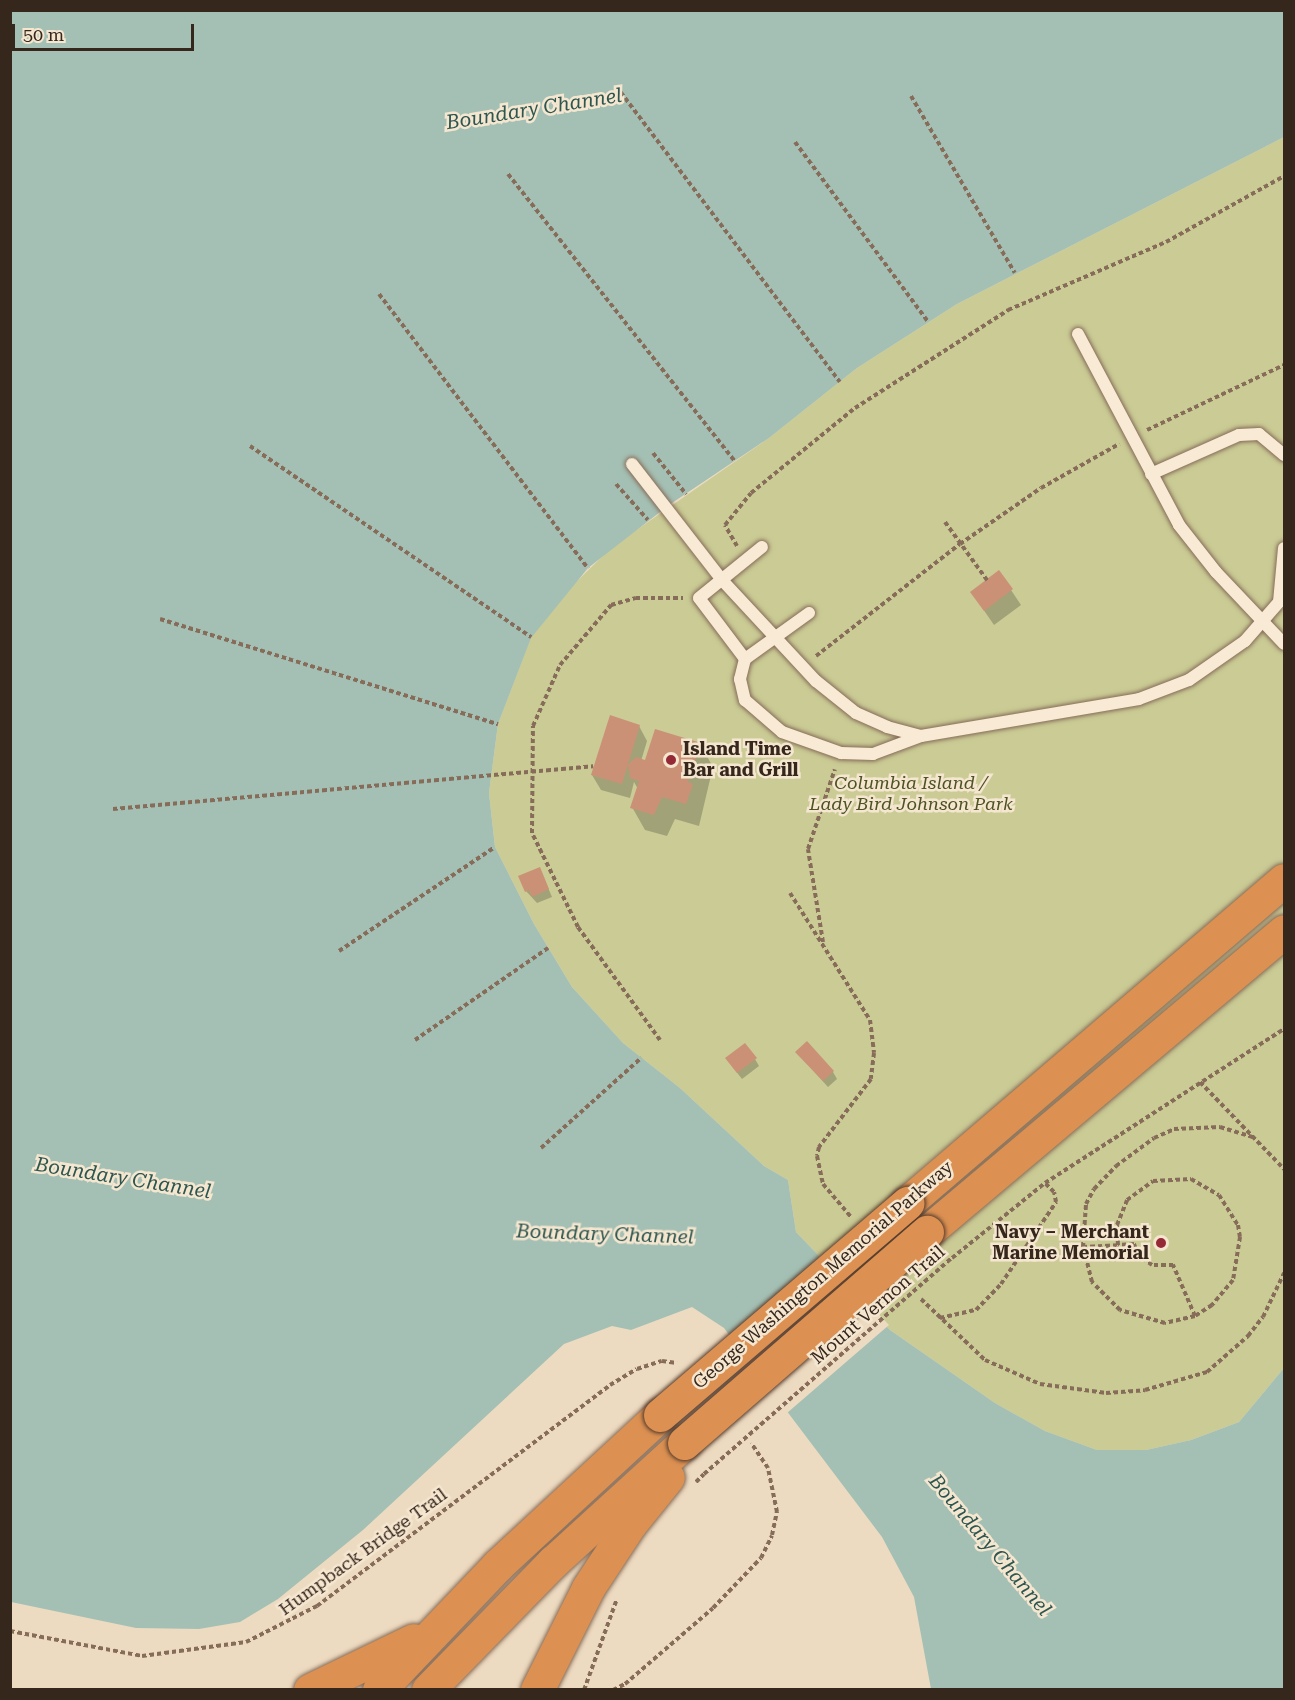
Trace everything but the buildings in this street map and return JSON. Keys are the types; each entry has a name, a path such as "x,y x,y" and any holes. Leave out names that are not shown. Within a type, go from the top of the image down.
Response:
{"highway":[{"name":"George Washington Memorial Parkway","path":"380,1689 434,1629 554,1510 660,1415 1284,880"},
{"name":"George Washington Memorial Parkway","path":"428,1689 560,1555 684,1443 927,1232 1284,931"},
{"path":"537,1689 588,1588 630,1524 670,1475 684,1443"},
{"path":"310,1689 434,1629"}],"lane":[{"path":"1078,334 1150,474 1197,550 1284,644"},
{"path":"1150,474 1239,435 1259,434 1284,454"},
{"path":"632,464 722,580 777,635 803,666 856,713 887,727 921,736"},
{"path":"746,659 699,598 762,547"},
{"path":"808,613 746,659 740,679 745,700 782,732 842,753 873,754 921,736 1139,699 1189,680 1245,640 1279,602 1284,548"}],"path":[{"path":"616,86 840,382"},
{"path":"911,96 1016,273"},
{"path":"795,142 928,322"},
{"path":"508,174 735,461"},
{"path":"747,560 725,525 751,493 855,408 1008,310 1166,242 1284,176"},
{"path":"379,294 588,568"},
{"path":"1143,432 1284,365"},
{"path":"803,666 960,544 1041,488 1122,442"},
{"path":"250,446 531,638"},
{"path":"653,453 686,494"},
{"path":"616,483 648,520"},
{"path":"945,522 987,580"},
{"path":"660,1040 578,927 532,833 533,726 560,665 611,605 636,598 699,598"},
{"path":"160,619 498,724"},
{"path":"824,945 808,849 842,753"},
{"path":"113,809 531,774 593,766"},
{"path":"339,951 495,847"},
{"path":"790,893 824,945 833,965 866,1010 873,1039 871,1079 819,1147 817,1156 823,1184 853,1220"},
{"path":"415,1040 548,948"},
{"name":"Mount Vernon Trail","path":"688,1490 952,1258 1045,1183 1284,1029"},
{"path":"541,1148 641,1058"},
{"path":"1200,1082 1284,1169"},
{"path":"1118,1245 1120,1212 1134,1193 1147,1184 1176,1177 1201,1183 1219,1195 1238,1225 1239,1265 1224,1294 1195,1316 1165,1323 1120,1310 1092,1282 1083,1247 1086,1204 1094,1189 1116,1166 1154,1138 1174,1129 1201,1126 1255,1138"},
{"path":"940,1318 976,1310 1001,1284 1056,1202 1054,1192 1045,1183"},
{"path":"1083,1247 1134,1244 1138,1255 1152,1265 1173,1265 1195,1316"},
{"path":"921,1299 985,1360 1040,1384 1084,1392 1145,1390 1207,1372 1230,1356 1263,1317 1284,1273"},
{"name":"Humpback Bridge Trail","path":"10,1631 142,1656 192,1652 257,1638 317,1606 610,1385 637,1369 662,1361 682,1364"},
{"path":"613,1689 625,1684 713,1608 761,1558 772,1535 777,1512 768,1467 751,1443"},
{"path":"584,1689 620,1591"}],"green space":[{"name":"Columbia Island / Lady Bird Johnson Park","path":"1284,137 1284,1368 1239,1422 1191,1440 1146,1450 1097,1450 1045,1431 995,1403 890,1330 796,1232 788,1180 764,1166 680,1088 623,1043 572,987 534,924 495,847 489,793 498,724 531,637 565,593 612,547 769,438 857,368 957,304"}],"water":[{"name":"Boundary Channel","path":"11,11 1284,11 1284,137 957,304 857,368 769,438 669,505 588,568 531,638 498,724 489,793 495,847 534,924 572,987 623,1043 680,1088 764,1166 788,1180 796,1232 890,1330 995,1403 1045,1431 1097,1450 1146,1450 1191,1440 1239,1422 1284,1368 1284,1689 931,1689 914,1597 882,1537 724,1328 692,1307 631,1330 612,1326 564,1344 363,1530 278,1599 240,1622 199,1629 136,1628 11,1602"}],"pier":[{"path":"822,1255 889,1325 787,1413 728,1337"}],"place":[{"name":"Island Time Bar and Grill","path":"671,760"},
{"name":"Navy – Merchant Marine Memorial","path":"1161,1243"}]}
